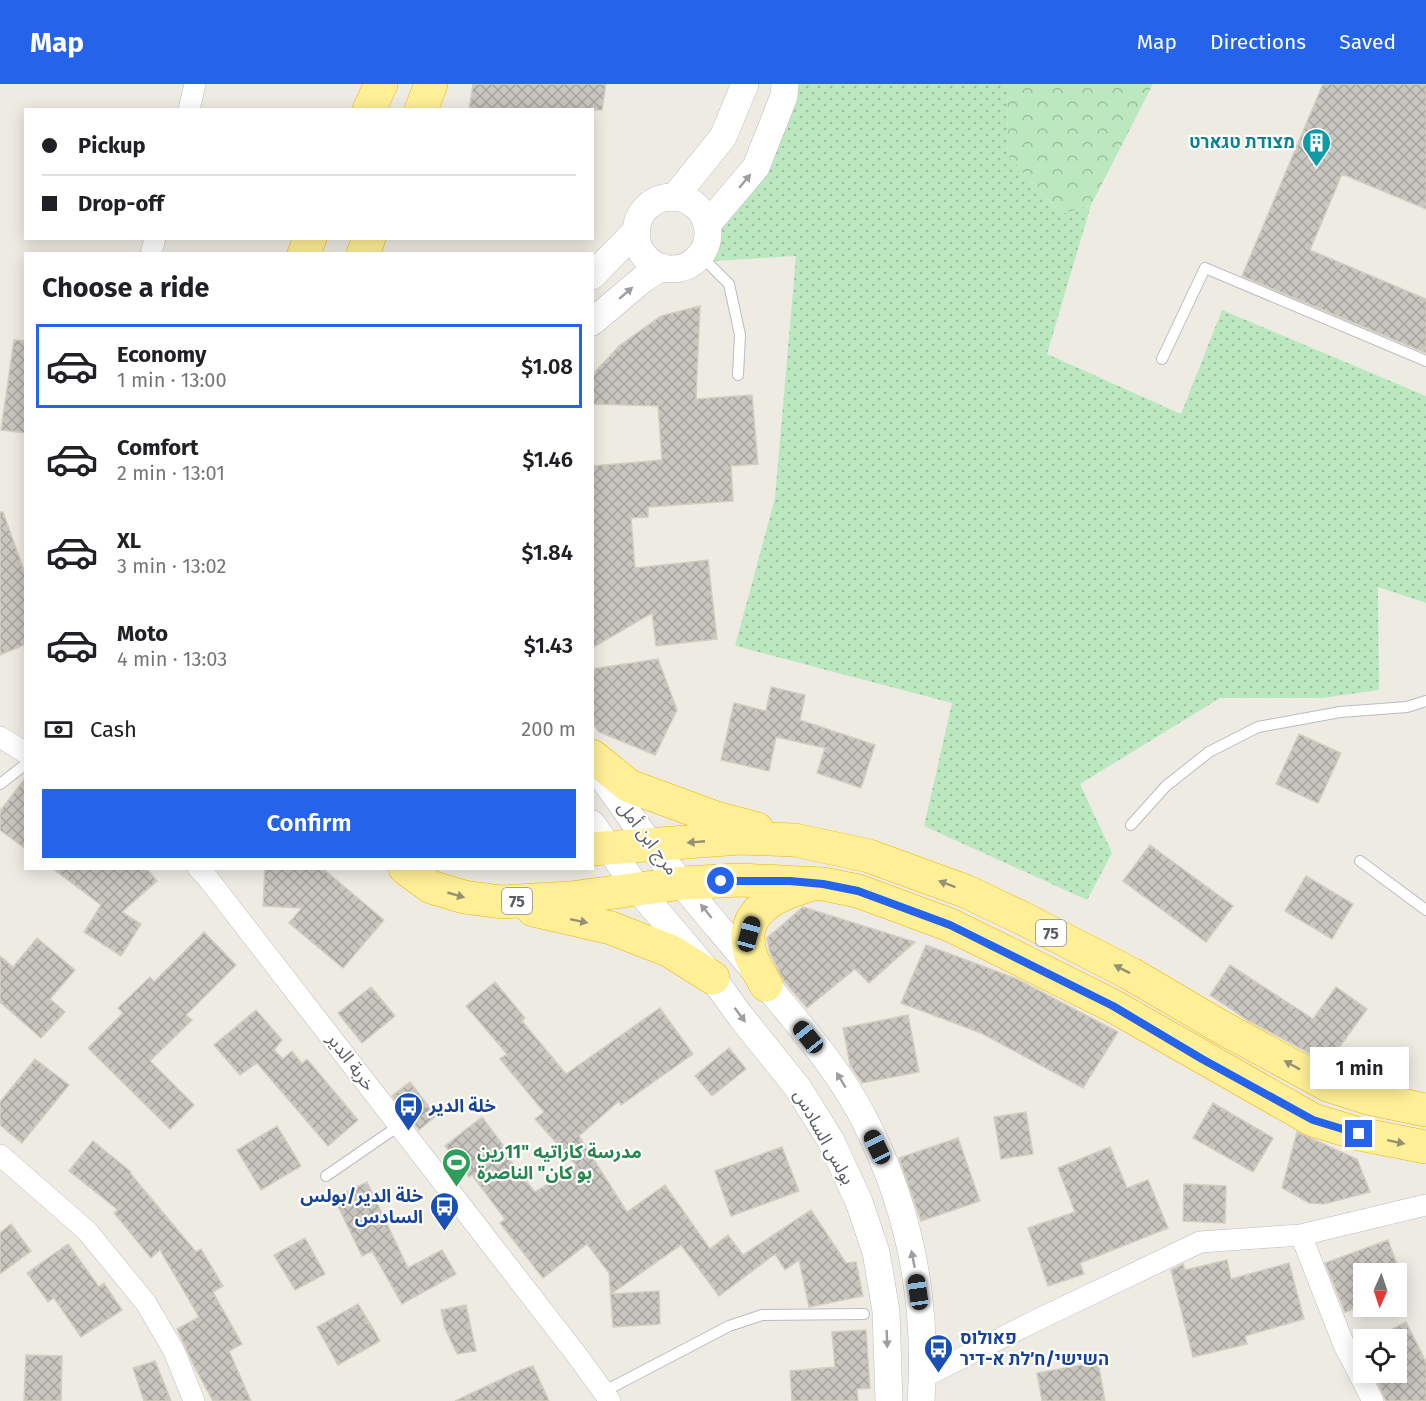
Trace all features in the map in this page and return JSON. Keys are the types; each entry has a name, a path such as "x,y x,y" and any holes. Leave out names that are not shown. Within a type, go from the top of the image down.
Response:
{"highway":[{"path":"370,108 381,84"},
{"path":"421,108 431,84"},
{"path":"594,758 629,786 679,806 716,819 831,848"},
{"name":"75","path":"598,840 651,845 740,838 795,840 869,856 965,891 1131,974 1221,1027 1328,1085 1368,1098 1426,1110"},
{"name":"75","path":"408,870 431,887 464,897 502,902 570,898 637,888 740,880 823,884 858,891 940,921 1113,1006 1202,1059 1313,1120 1359,1134 1426,1147"},
{"path":"766,986 750,952 749,934 753,917 781,894 809,885 838,887"},
{"path":"502,902 611,928 670,951 713,978"}],"street":[{"path":"189,108 195,84"},
{"path":"674,198 723,137 745,84"},
{"path":"707,225 756,167 784,96 785,84"},
{"path":"666,198 688,201 698,208 705,217 707,225 708,239 700,255 686,266 674,269 651,262 643,253 638,242 637,230 640,218 655,202 666,198"},
{"path":"594,274 637,230"},
{"path":"594,320 643,279 662,267"},
{"path":"0,737 24,752"},
{"name":"مرج ابن أمل","path":"594,765 651,845 683,884"},
{"path":"598,840 637,888"},
{"name":"خربة الدير","path":"200,870 400,1125 606,1397"},
{"path":"683,884 836,1071 885,1163 902,1210 913,1258 921,1308 922,1389"},
{"name":"بولس السادس","path":"637,888 713,978 798,1088 831,1141 859,1202 876,1252 886,1311 889,1401"},
{"path":"0,1155 87,1231 146,1303 174,1351 194,1401"},
{"path":"922,1389 1037,1320 1200,1242 1301,1235 1426,1205"},
{"path":"1301,1235 1344,1345 1373,1401"}],"lane":[{"path":"700,255 729,284 740,335 738,375"},
{"path":"1162,359 1205,268 1426,361"},
{"path":"1131,825 1166,786 1209,752 1258,727 1341,712 1407,707 1426,701"},
{"path":"0,784 24,766"},
{"path":"1360,861 1426,910"},
{"path":"326,1176 400,1125"},
{"path":"606,1397 729,1326 762,1315 864,1314"}],"green space":[{"path":"791,84 1007,84 1008,156 1062,214 1091,205 1047,354 1181,414 1222,310 1426,396 1426,603 1378,587 1379,690 1322,698 1220,698 1080,784 1112,853 1087,900 924,826 952,703 735,646 775,498 796,256 713,261 714,223"},
{"path":"1007,84 1153,84 1091,205 1062,214 1008,156"}],"building":[{"path":"473,84 606,84 602,110 594,110 594,108 469,108"},
{"name":"מצודת טגארט","path":"1323,84 1426,84 1426,209 1342,174 1310,250 1426,299 1426,353 1242,276"},
{"path":"700,306 696,399 752,395 758,464 731,466 733,501 648,507 648,517 631,518 635,568 708,560 717,639 656,646 652,613 594,647 594,466 662,460 658,406 594,404 594,373 619,346 661,316"},
{"path":"14,340 24,341 24,433 1,430"},
{"path":"0,512 3,512 24,570 24,645 0,655"},
{"path":"658,659 677,710 655,755 599,732 594,725 594,669"},
{"path":"771,687 805,695 800,720 875,745 861,788 817,773 825,748 776,737 769,771 721,760 734,703 766,711"},
{"path":"1299,734 1341,753 1318,803 1276,784"},
{"path":"24,780 24,848 0,830 0,811"},
{"path":"1150,845 1233,906 1206,942 1123,881"},
{"path":"55,870 148,870 157,881 122,912 141,924 121,956 84,932 101,905"},
{"path":"265,870 324,870 384,920 343,968 289,923 302,908 263,906"},
{"path":"1306,876 1353,904 1332,939 1285,911"},
{"path":"803,907 915,942 869,983 855,969 807,1008 784,981 770,953 767,938"},
{"path":"204,932 236,965 186,1015 192,1020 150,1061 194,1105 170,1129 88,1048 123,1013 118,1008 150,977 154,982"},
{"path":"37,938 75,970 50,999 65,1012 41,1038 0,1002 0,956 13,967"},
{"path":"926,945 1017,979 1118,1032 1083,1088 981,1033 901,1003"},
{"path":"1230,965 1313,1019 1336,987 1367,1009 1328,1063 1249,1021 1210,995"},
{"path":"495,982 525,1018 522,1021 566,1074 660,1008 693,1054 621,1105 619,1101 579,1136 627,1212 665,1185 710,1249 728,1235 743,1255 811,1210 846,1263 856,1262 863,1296 809,1307 799,1260 785,1270 775,1254 719,1296 681,1245 611,1294 659,1291 660,1324 613,1327 609,1273 587,1244 543,1278 500,1223 505,1219 472,1175 469,1177 445,1146 482,1117 506,1149 503,1151 535,1192 577,1166 535,1119 544,1112 500,1059 507,1054 466,1006"},
{"path":"371,987 395,1016 362,1043 338,1013"},
{"path":"256,1010 282,1040 274,1050 283,1059 292,1051 302,1064 307,1059 358,1120 328,1146 257,1063 240,1075 214,1045"},
{"path":"908,1015 919,1072 862,1083 850,1065 843,1028"},
{"path":"729,1048 746,1069 712,1096 695,1076"},
{"path":"35,1059 69,1085 22,1143 0,1125 0,1102"},
{"path":"410,1082 436,1116 419,1130 392,1096"},
{"path":"1213,1103 1273,1138 1253,1172 1193,1138"},
{"path":"1026,1112 1033,1154 1001,1159 994,1117"},
{"path":"277,1126 301,1166 261,1190 237,1150"},
{"path":"1297,1132 1357,1159 1370,1192 1324,1204 1309,1203 1282,1188"},
{"path":"958,1138 980,1201 921,1221 899,1158"},
{"path":"93,1141 131,1172 196,1252 201,1249 223,1286 213,1292 242,1344 229,1351 251,1401 213,1401 177,1329 199,1317 160,1250 151,1258 114,1213 118,1210 69,1171"},
{"path":"782,1147 799,1191 731,1216 715,1171"},
{"path":"1110,1147 1127,1188 1148,1180 1168,1228 1080,1263 1084,1274 1048,1286 1028,1228 1075,1212 1058,1168"},
{"path":"367,1182 408,1268 442,1250 456,1274 402,1304 372,1251 362,1256 334,1198"},
{"path":"1184,1184 1226,1186 1225,1223 1183,1221"},
{"path":"11,1224 31,1251 0,1274 0,1233"},
{"path":"305,1238 325,1274 295,1290 274,1255"},
{"path":"1388,1240 1396,1263 1353,1263 1353,1309 1345,1312 1325,1263"},
{"path":"68,1244 99,1287 104,1283 122,1310 81,1337 54,1298 48,1302 27,1273"},
{"path":"1227,1260 1231,1279 1289,1263 1304,1319 1245,1336 1247,1344 1193,1357 1171,1270 1183,1264 1185,1270"},
{"path":"358,1304 369,1322 365,1324 370,1323 380,1341 338,1365 317,1327"},
{"path":"466,1305 476,1351 457,1354 445,1328 441,1310"},
{"path":"1406,1322 1426,1362 1426,1401 1386,1401 1378,1383 1407,1383 1407,1329 1393,1329"},
{"path":"866,1330 870,1388 857,1389 858,1401 792,1401 790,1371 835,1367 832,1332"},
{"path":"26,1355 62,1356 61,1401 24,1401"},
{"path":"155,1361 171,1401 144,1401 133,1368"},
{"path":"1098,1362 1105,1401 1042,1401 1037,1373"},
{"path":"533,1366 549,1401 455,1401 521,1370"}],"place":[{"name":"מצודת טגארט","path":"1316,168"},
{"name":"خلة الدير","path":"408,1132"},
{"name":"مدرسة كاراتيه \"11رين بو كان\" الناصرة","path":"456,1188"},
{"name":"خلة الدير/بولس السادس","path":"444,1232"},
{"name":"פאולוס השישי/ח׳לת א-דיר","path":"939,1374"}],"route":[{"path":"721,881 790,881 823,884 858,891 950,925 1113,1006 1202,1059 1313,1120 1359,1134"}]}
